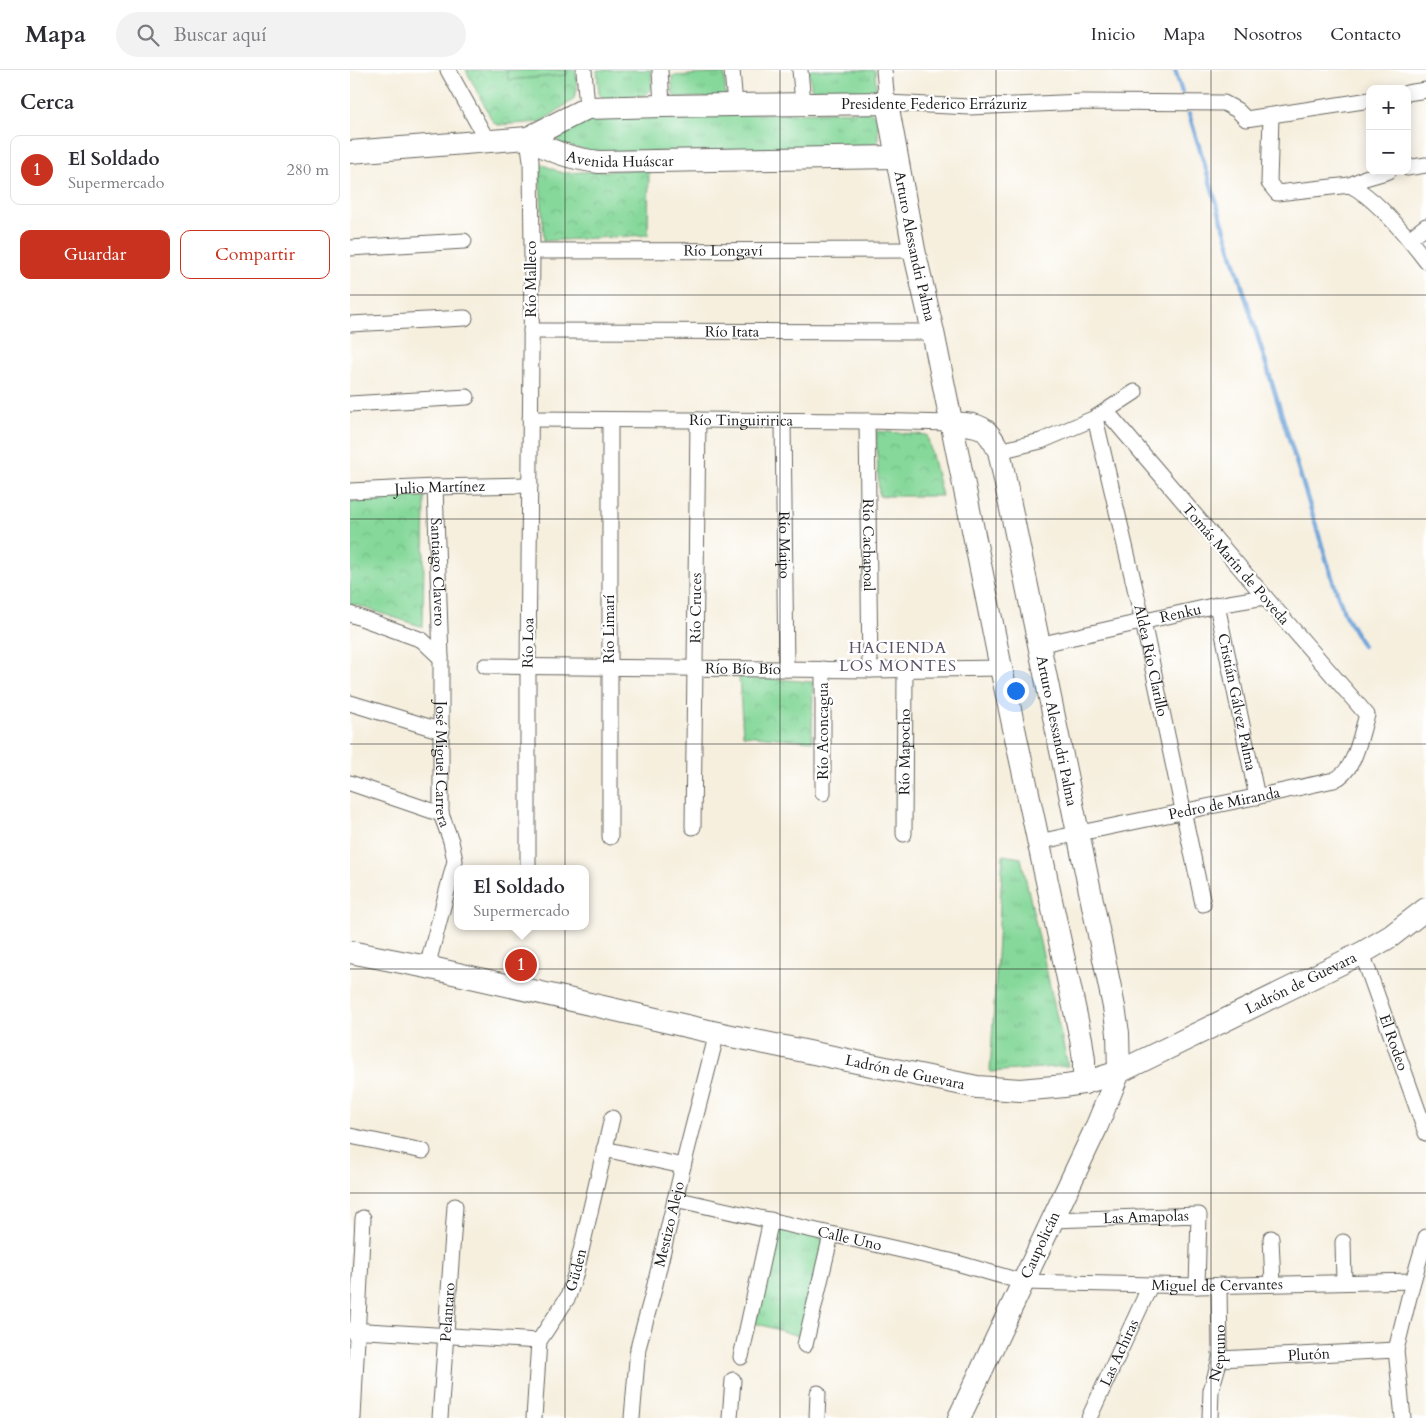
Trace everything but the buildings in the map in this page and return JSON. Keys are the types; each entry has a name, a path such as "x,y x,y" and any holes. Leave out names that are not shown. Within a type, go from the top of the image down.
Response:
{"street":[{"path":"448,70 488,142"},
{"path":"584,70 587,108"},
{"path":"660,70 662,106"},
{"path":"732,70 735,104"},
{"path":"800,70 803,103"},
{"name":"Arturo Alessandri Palma","path":"884,70 887,103 914,250 933,332 1001,668 1081,1039 1084,1060 1075,1085"},
{"path":"1411,92 1426,90"},
{"name":"Presidente Federico Errázuriz","path":"528,138 587,108 803,103 887,103 970,108 1082,102 1224,103 1237,110 1246,119 1366,101"},
{"path":"1272,116 1269,183 1277,193 1350,184 1375,175"},
{"path":"350,152 528,138"},
{"name":"Avenida Huáscar","path":"528,138 545,149 567,156 598,162 896,157"},
{"name":"Río Malleco","path":"528,138 531,161 532,250 530,419"},
{"path":"1411,167 1426,165"},
{"path":"1350,184 1369,198 1409,238 1426,261"},
{"path":"1409,238 1426,226"},
{"path":"350,248 464,240"},
{"name":"Río Longaví","path":"532,250 914,250"},
{"path":"350,324 465,318"},
{"name":"Río Itata","path":"531,331 933,332"},
{"path":"999,451 1041,440 1101,415 1136,392"},
{"path":"350,404 467,397"},
{"name":"Tomás Marín de Poveda","path":"1101,415 1367,715"},
{"name":"Aldea Río Clarillo","path":"1101,415 1202,904"},
{"name":"Río Tinguiririca","path":"530,419 951,423"},
{"name":"Río Loa","path":"528,865 530,419"},
{"name":"Río Limarí","path":"610,420 610,837"},
{"name":"Río Cruces","path":"693,827 698,420"},
{"name":"Río Maipo","path":"784,421 786,669"},
{"name":"Río Cachapoal","path":"867,421 870,670"},
{"name":"Arturo Alessandri Palma","path":"951,423 975,425 984,429 991,436 999,451 1114,1007 1118,1033 1119,1072"},
{"name":"Julio Martínez","path":"350,491 530,485"},
{"name":"Santiago Clavero","path":"435,487 441,658"},
{"name":"Renku","path":"1038,645 1217,605 1264,598"},
{"name":"Cristián Gálvez Palma","path":"1217,605 1257,797"},
{"path":"350,614 422,640 441,658"},
{"name":"José Miguel Carrera","path":"427,967 454,861 451,841 441,814 441,658"},
{"name":"Río Bío Bío","path":"485,666 870,670 1001,668"},
{"name":"Río Aconcagua","path":"823,669 823,793"},
{"name":"Río Mapocho","path":"904,834 905,670"},
{"path":"350,703 442,730"},
{"name":"Pedro de Miranda","path":"1039,842 1257,797 1340,777 1349,768 1367,715"},
{"path":"350,783 441,814"},
{"name":"Ladrón de Guevara","path":"350,952 427,967 717,1033 977,1087 1020,1090 1075,1085 1119,1072 1362,952 1391,936 1426,909"},
{"name":"El Rodeo","path":"1362,952 1426,1133"},
{"name":"Mestizo Alejo","path":"632,1418 638,1348 717,1033"},
{"name":"Caupolicán","path":"959,1418 1096,1128 1119,1072"},
{"path":"1075,1085 1093,1108 1096,1128"},
{"name":"Güden","path":"534,1418 539,1342 568,1297 576,1272 612,1118"},
{"path":"350,1136 423,1151"},
{"path":"604,1149 683,1166"},
{"name":"Calle Uno","path":"675,1199 950,1261 1023,1282"},
{"name":"Pelantaro","path":"440,1418 455,1206"},
{"name":"Las Amapolas","path":"1052,1220 1199,1215 1197,1286"},
{"path":"353,1418 354,1330 363,1218"},
{"path":"741,1357 771,1220"},
{"path":"805,1345 831,1235"},
{"path":"1403,1418 1396,1350 1426,1237"},
{"path":"1271,1238 1273,1284"},
{"path":"1343,1242 1344,1282"},
{"name":"Miguel de Cervantes","path":"1023,1282 1197,1286 1413,1281"},
{"name":"Neptuno","path":"1210,1418 1211,1390 1220,1359 1219,1285"},
{"name":"Las Achiras","path":"1089,1418 1150,1286"},
{"path":"354,1330 539,1342"},
{"name":"Plutón","path":"1220,1359 1396,1350"},
{"path":"730,1418 733,1380"},
{"path":"817,1418 818,1393"}],"green space":[{"path":"466,70 576,70 577,90 573,100 541,122 498,125 493,122"},
{"path":"507,70 567,70 567,75 508,80"},
{"path":"597,70 651,70 652,89 644,96 604,99 599,94"},
{"path":"809,70 875,70 876,88 873,93 818,96 812,92"},
{"path":"724,73 726,97 676,98 672,93 672,76"},
{"path":"870,111 878,119 878,141 872,146 607,154 562,145 556,138 558,132 582,121 598,117"},
{"path":"539,163 562,173 649,169 648,235 544,241"},
{"path":"876,431 927,435 942,496 879,496"},
{"path":"425,496 423,627 350,603 350,501"},
{"path":"739,676 813,682 812,741 743,735"},
{"path":"1003,855 1021,858 1068,1066 990,1072"},
{"path":"779,1225 826,1238 802,1337 755,1323"}],"waterway":[{"path":"1175,70 1182,92"},
{"path":"1189,114 1333,581 1345,615 1363,646"}],"place":[{"name":"El Soldado","path":"521,965"}],"district":[{"name":"HACIENDA LOS MONTES","path":"898,656"}]}
